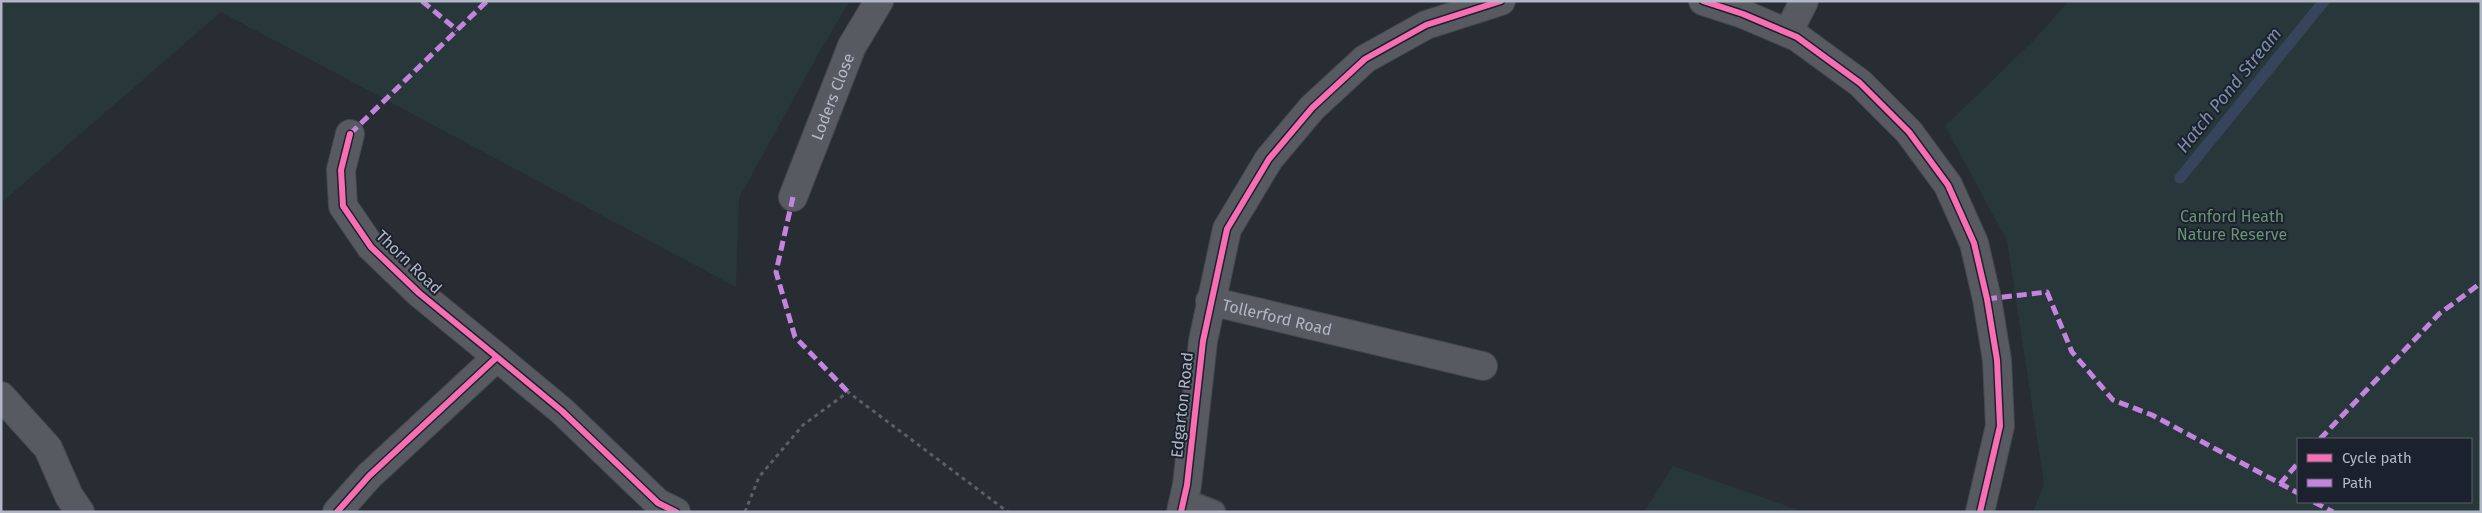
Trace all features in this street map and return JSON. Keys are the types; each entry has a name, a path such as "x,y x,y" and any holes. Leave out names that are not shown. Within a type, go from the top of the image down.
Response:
{"street":[{"name":"Loders Close","path":"793,196 852,46 879,1"},
{"name":"Tollerford Road","path":"1483,366 1210,301 1227,229 1269,159 1312,108 1365,59 1426,26 1501,1"},
{"path":"1703,1 1743,14 1798,37 1860,83 1909,132 1948,185 1974,243 1987,299 1997,360 2000,426 1980,512"},
{"path":"1788,33 1804,1"},
{"name":"Thorn Road","path":"350,134 341,170 343,206 371,247 419,293 562,412 658,503 676,512"},
{"name":"Edgarton Road","path":"1182,506 1187,485 1203,341 1210,301"},
{"path":"337,512 369,476 498,357"},
{"path":"1,396 48,448 69,496 80,512"}],"lane":[{"path":"1182,506 1214,512"}],"path":[{"path":"745,512 759,477 803,425 848,392 1008,512"}],"green space":[{"path":"1,1 850,1 824,44 739,198 736,287 221,12 1,203"},
{"name":"Canford Heath Nature Reserve","path":"2069,1 2481,1 2481,512 2033,512 2044,484 2007,241 1945,126 2034,40"},
{"path":"1673,466 1804,512 1644,512"}],"waterway":[{"name":"Hatch Pond Stream","path":"2180,178 2324,1"}],"marked path":[{"path":"422,1 457,30"},
{"path":"350,134 487,1"},
{"path":"793,197 776,272 795,337 848,392"},
{"path":"2321,438 2439,314 2481,283"},
{"path":"1987,299 2047,292 2072,352 2113,400 2152,415 2297,492"},
{"path":"2280,484 2297,464"},
{"path":"2316,503 2333,512"}],"cycle path":[{"path":"1181,512 1187,485 1203,341 1227,229 1269,159 1312,108 1365,59 1426,25 1501,1"},
{"path":"1703,1 1743,14 1797,37 1860,83 1909,132 1948,185 1974,243 1987,299 1997,360 2000,426 1980,512"},
{"path":"350,134 341,170 343,206 371,247 419,293 497,357"},
{"path":"337,512 369,476 497,357 562,411 658,503 676,512"}]}
